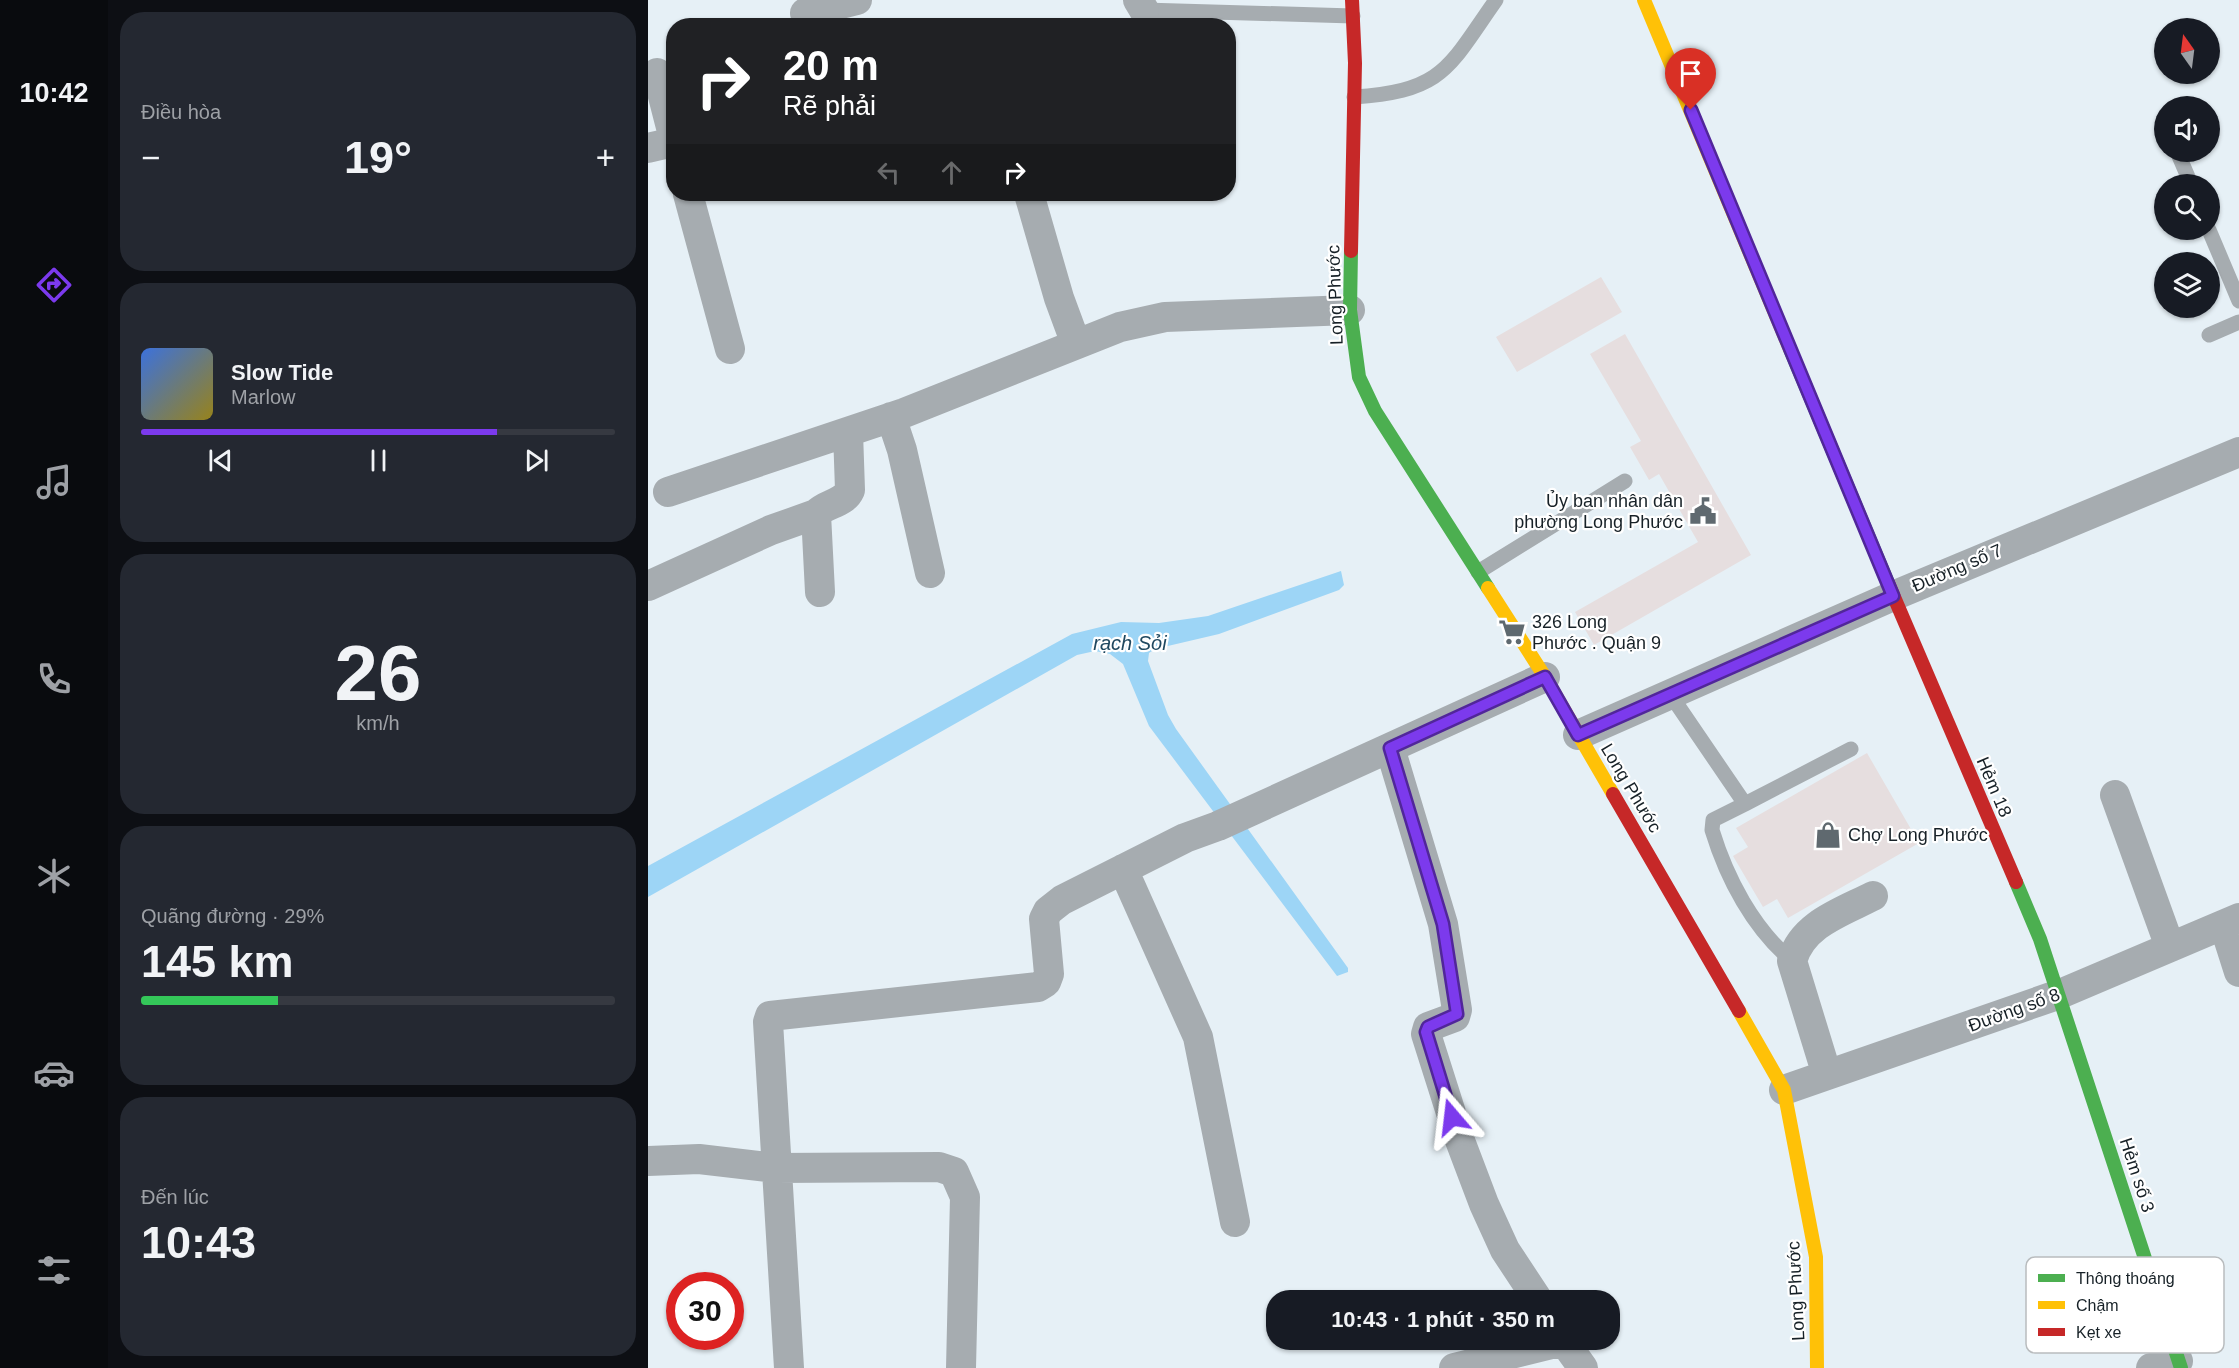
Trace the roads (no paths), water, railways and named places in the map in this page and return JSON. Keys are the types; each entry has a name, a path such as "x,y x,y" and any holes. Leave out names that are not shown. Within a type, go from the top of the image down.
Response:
{"street":[{"path":"805,13 857,0"},
{"name":"Long Phước","path":"1352,0 1354,97 1350,310 1359,377 1370,401 1545,677 1675,898 1784,1090 1816,1257 1817,1368"},
{"name":"Hẻm 18","path":"1644,0 1893,596 2040,939 2060,994"},
{"path":"657,73 666,109"},
{"path":"648,148 666,143"},
{"path":"690,201 730,349"},
{"path":"1031,201 1059,298 1076,344"},
{"path":"668,492 891,417 1120,327 1166,317 1350,310"},
{"path":"891,417 902,450 930,573"},
{"path":"648,586 771,530 816,514 847,496 850,490 848,432"},
{"name":"Đường số 7","path":"1578,735 1893,596 2239,452"},
{"path":"816,514 820,592"},
{"path":"789,1368 768,1022 771,1016 1038,987 1046,982 1049,974 1044,918 1048,911 1062,900 1185,838 1218,826 1248,810 1545,677"},
{"path":"1390,748 1443,924 1457,1010 1455,1017 1427,1028 1426,1034 1459,1138 1484,1204 1505,1250 1531,1290"},
{"path":"2115,795 2170,947"},
{"path":"1123,869 1198,1036 1235,1222"},
{"path":"1827,1075 1792,961 1796,946 1818,924 1873,896"},
{"path":"2231,921 2239,972"},
{"name":"Đường số 8","path":"1784,1090 2060,994 2231,921"},
{"name":"Hẻm số 3","path":"2060,994 2138,1257"},
{"path":"648,1161 699,1159 776,1168 939,1167 954,1172 965,1197 961,1368"},
{"path":"1454,1368 1524,1350"},
{"path":"1570,1350 1583,1368"}],"lane":[{"path":"1354,97 1393,94 1438,76 1453,61 1496,0"},
{"path":"1143,12 1353,16"},
{"path":"2213,240 2239,301"},
{"path":"2209,335 2239,322"},
{"path":"1478,572 1625,481"},
{"path":"1670,694 1745,804"},
{"path":"1792,961 1772,944 1740,896 1719,851 1712,830 1713,820 1851,749"}],"water":[{"name":"rạch Sỏi","path":"1341,571 1344,585 1339,590 1219,634 1155,649 1149,653 1148,661 1168,715 1176,729 1348,968 1348,972 1337,976 1149,726 1123,664 1110,654 1095,651 1077,655 648,897 648,866 1072,634 1121,622 1159,623 1208,616"}],"place":[{"name":"Ủy ban nhân dân phường Long Phước","path":"1703,511"},
{"name":"326 Long Phước . Quận 9","path":"1512,632"},
{"name":"Chợ Long Phước","path":"1828,835"}]}
